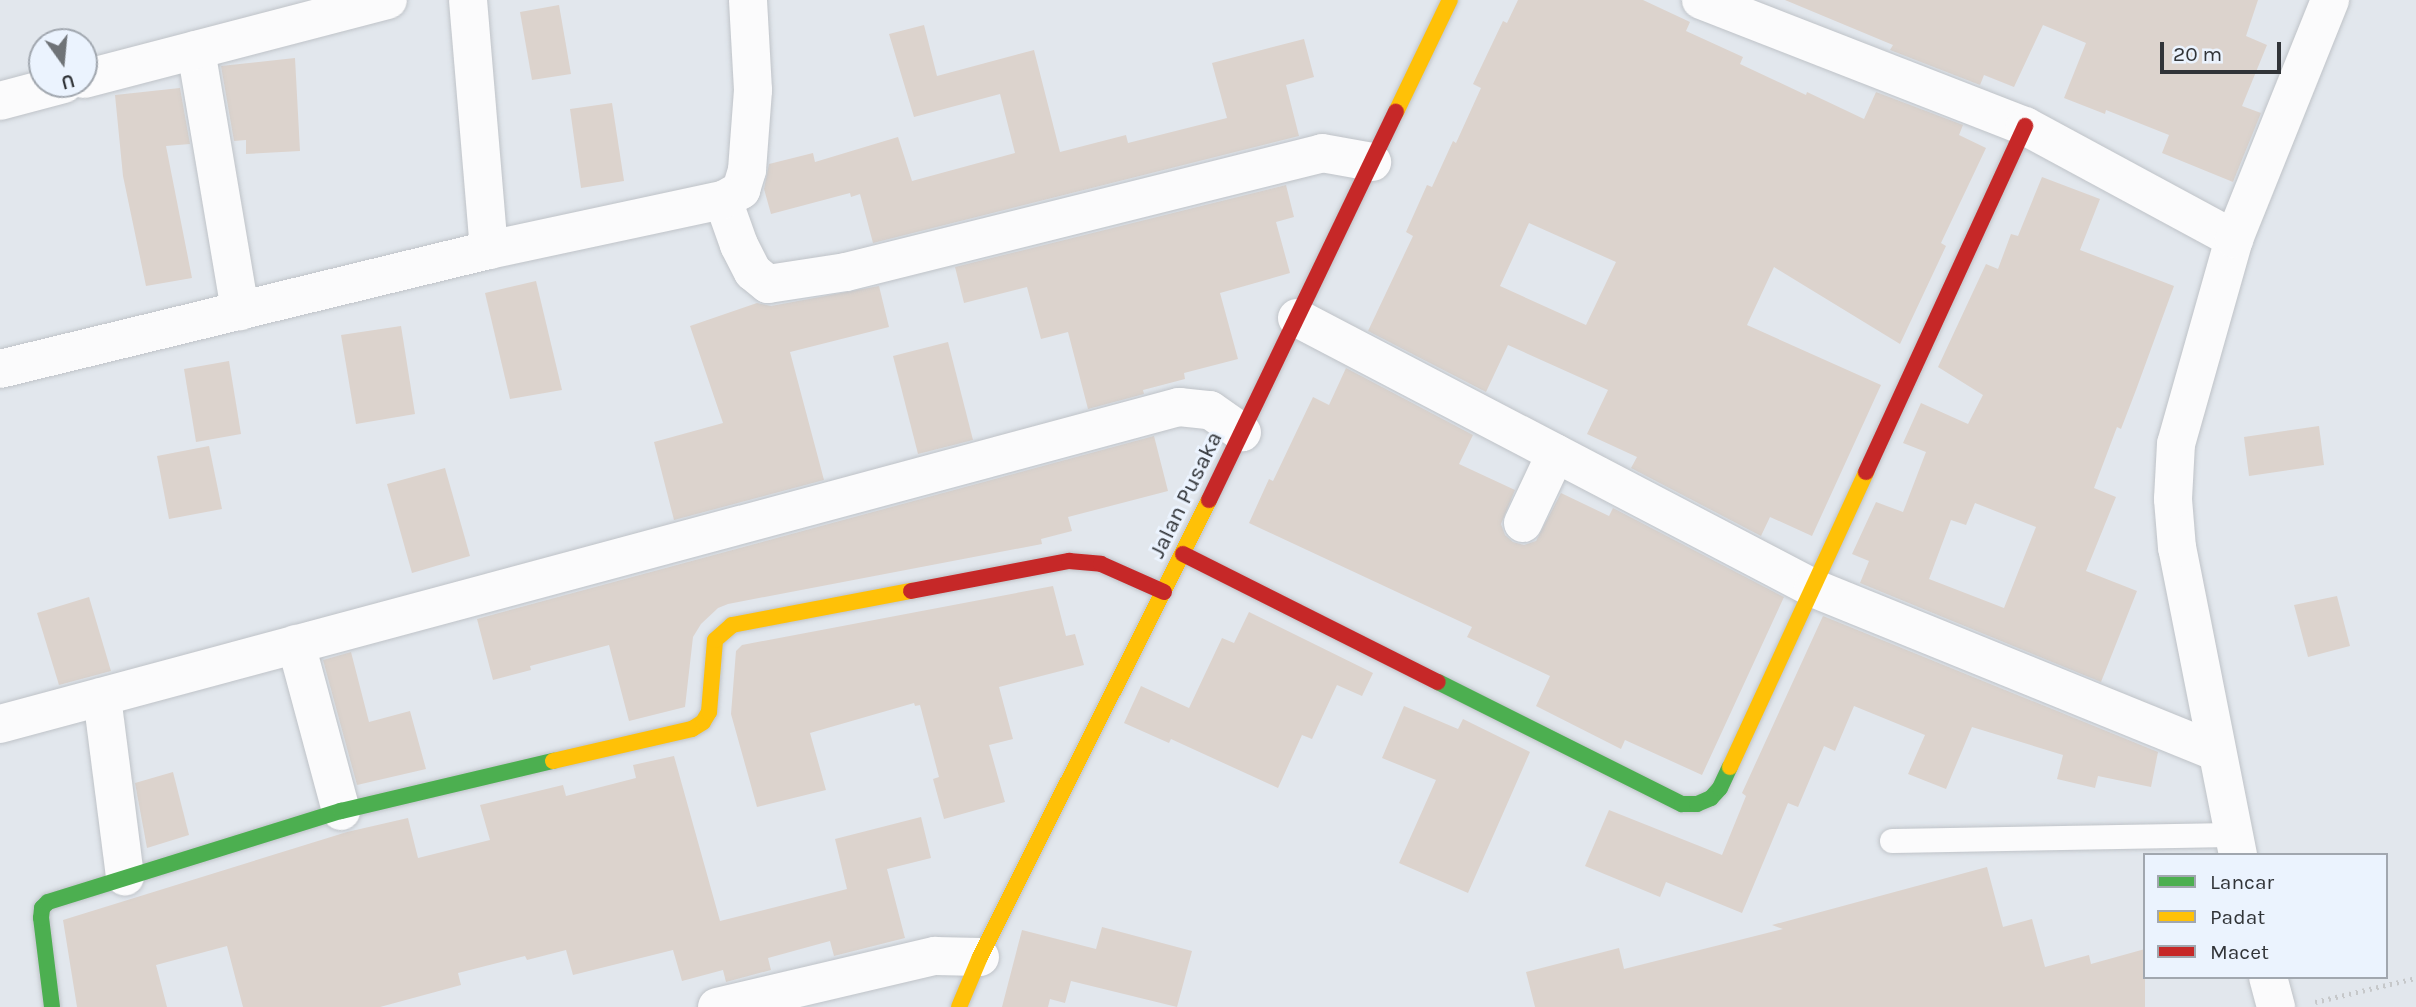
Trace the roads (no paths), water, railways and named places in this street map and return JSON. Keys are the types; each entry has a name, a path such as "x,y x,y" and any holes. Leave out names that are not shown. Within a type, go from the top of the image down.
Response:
{"street":[{"path":"98,75 388,0"},
{"path":"468,0 489,250"},
{"path":"0,369 489,250 723,200 741,190 747,170 753,90 748,0"},
{"name":"Jalan Pusaka","path":"959,1007 980,957 1183,554 1450,0"},
{"path":"1701,0 2025,126 2234,239"},
{"path":"2236,845 2177,548 2173,499 2176,444 2234,239 2330,0"},
{"path":"196,50 240,311"},
{"path":"0,101 28,94"},
{"path":"1183,554 1682,804 1697,804 1711,798 1720,788 2025,126"},
{"path":"723,200 748,263 753,272 768,284 846,272 1322,152 1372,162"},
{"path":"1297,318 1813,588 2216,752"},
{"path":"0,724 1179,407 1210,410 1242,432"},
{"path":"1523,523 1556,453"},
{"path":"52,1007 42,908 48,902 341,811 692,729 703,722 709,712 715,640 732,625 1069,561 1101,564 1164,592"},
{"path":"296,644 341,811"},
{"path":"102,697 125,877"},
{"path":"717,1007 934,956 980,957"},
{"path":"2270,979 2292,1005"}],"lane":[{"path":"1892,841 2236,845"}]}
